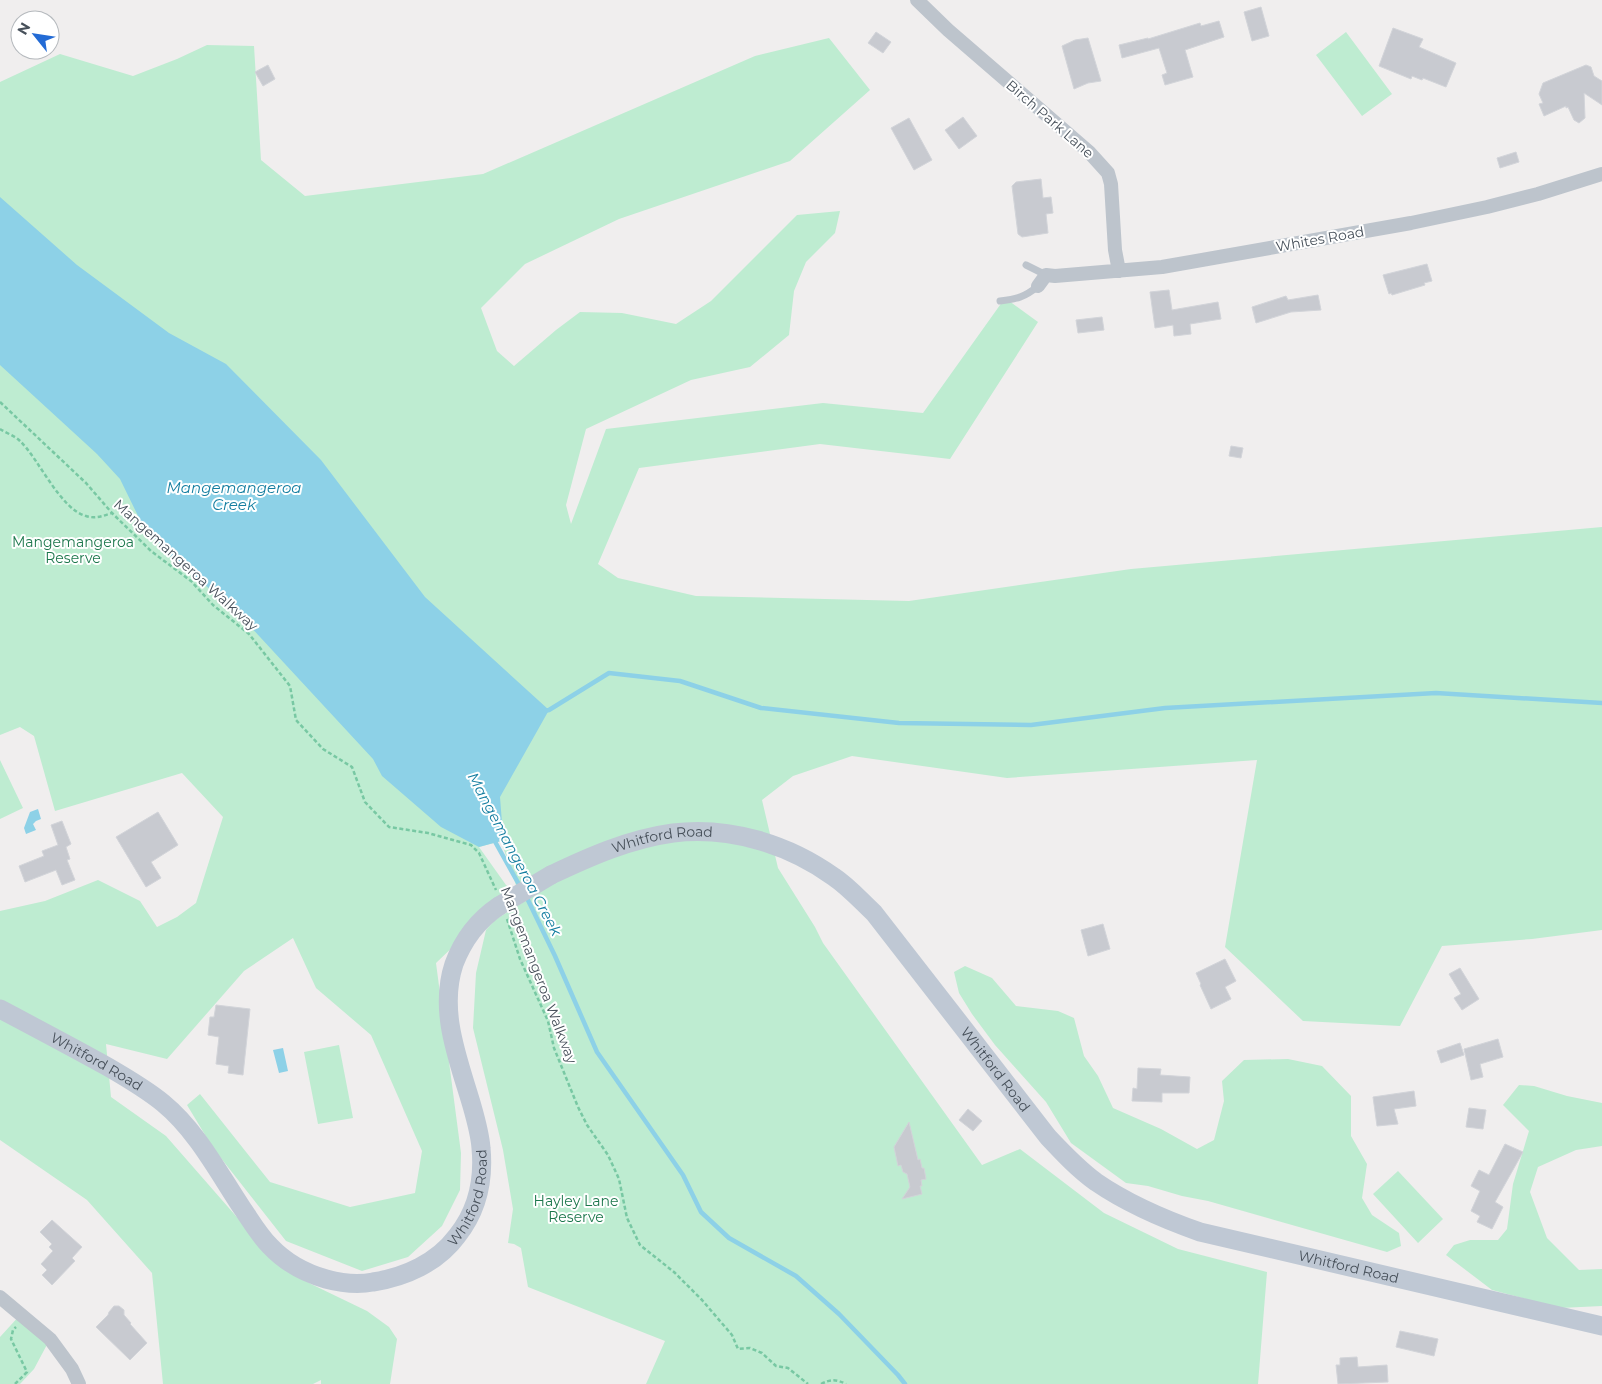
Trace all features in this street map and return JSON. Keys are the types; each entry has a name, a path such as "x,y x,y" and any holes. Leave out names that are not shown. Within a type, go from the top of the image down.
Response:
{"main road":[{"name":"Whitford Road","path":"0,1009 87,1055 133,1082 164,1104 199,1142 270,1246 290,1263 308,1273 344,1283 369,1283 395,1278 418,1268 441,1254 450,1245 464,1227 475,1204 481,1180 481,1146 477,1124 452,1034 448,1004 451,975 461,948 474,929 483,918 500,904 550,875 601,852 632,842 673,833 696,832 732,835 784,848 803,857 836,878 857,896 874,913 1048,1137 1078,1167 1119,1197 1153,1214 1200,1232 1602,1326"}],"street":[{"name":"Birch Park Lane","path":"917,0 948,30 1089,152 1108,173 1111,184 1115,250 1119,271"},
{"name":"Whites Road","path":"1042,280 1055,276 1162,266 1412,223 1521,199 1602,174"},
{"path":"0,1297 50,1339 72,1369 79,1384"}],"lane":[{"path":"1000,301 1027,295 1042,280 1026,265"}],"path":[{"name":"Mangemangeroa Walkway","path":"0,402 86,483 112,513 151,551 191,581 213,605 250,634 290,686 296,720 323,749 352,767 365,802 389,827 428,833 471,845 479,853 520,959 548,1021 554,1048 578,1107 587,1125 608,1155 619,1178 627,1218 640,1245 674,1272 702,1300 732,1335 738,1349 750,1348 762,1353 776,1366 788,1368 808,1384"},
{"path":"0,429 19,439 59,494 72,508 85,516 100,518 112,513"},
{"path":"15,1384 27,1372 11,1339 13,1330 26,1319"},
{"path":"821,1384 830,1380 839,1380 846,1384"}],"green space":[{"path":"1346,32 1392,94 1362,116 1316,55"},
{"path":"829,38 870,90 790,161 619,219 525,264 481,308 497,351 514,366 580,312 622,313 676,324 711,301 797,215 840,211 835,233 806,262 794,291 789,335 750,367 691,380 586,429 566,505 571,524 606,429 823,403 923,413 1005,298 1038,322 950,459 820,444 639,468 598,564 618,578 696,596 909,601 1131,569 1602,527 1602,930 1532,939 1442,946 1400,1026 1303,1021 1225,947 1257,760 1007,778 852,756 793,776 762,800 778,868 823,943 982,1165 1020,1149 1104,1213 1178,1249 1267,1272 1258,1384 646,1384 665,1341 528,1287 521,1248 508,1243 513,1209 503,1150 473,1028 476,973 486,930 495,920 522,903 501,841 479,847 506,885 512,890 436,963 461,1153 460,1190 442,1226 408,1257 362,1271 286,1241 213,1148 187,1105 200,1094 270,1182 350,1207 415,1193 422,1151 371,1035 316,988 293,938 244,971 167,1059 106,1044 111,1097 166,1136 277,1263 311,1284 367,1311 389,1327 397,1339 390,1384 321,1384 321,1380 313,1384 163,1384 152,1273 87,1200 0,1140 0,911 45,901 98,880 140,901 157,927 177,917 196,903 223,817 182,773 55,811 34,736 20,727 0,735 0,82 47,60 60,60 60,54 133,76 207,45 254,46 261,160 305,196 483,174 755,56"},
{"path":"0,760 23,808 0,819"},
{"path":"965,966 992,978 1016,1006 1058,1011 1074,1018 1084,1056 1098,1076 1113,1108 1161,1129 1197,1149 1214,1140 1224,1101 1222,1081 1244,1060 1288,1059 1322,1066 1351,1096 1351,1136 1367,1164 1362,1198 1372,1215 1399,1233 1401,1246 1387,1252 1208,1201 1148,1186 1126,1183 1071,1143 1046,1102 995,1045 972,1014 959,993 954,972"},
{"path":"339,1045 353,1118 318,1124 304,1052"},
{"path":"1519,1085 1534,1086 1567,1096 1602,1103 1602,1146 1576,1150 1538,1167 1530,1192 1547,1238 1579,1270 1602,1269 1602,1306 1560,1308 1492,1290 1446,1255 1454,1245 1470,1240 1498,1240 1507,1229 1513,1184 1529,1131 1503,1105"},
{"path":"1398,1171 1443,1219 1418,1243 1373,1194"},
{"path":"21,1314 50,1339 34,1369 20,1384 0,1384 0,1337"}],"water":[{"name":"Mangemangeroa Creek","path":"0,197 77,265 169,333 226,364 321,460 425,597 549,710 500,797 503,836 501,841 479,847 441,827 382,776 373,759 234,609 170,556 142,524 120,479 97,454 0,365"},
{"path":"38,809 41,819 33,824 36,830 26,834 24,828 30,812"},
{"path":"283,1048 288,1071 279,1073 273,1050"}],"building":[{"path":"1261,7 1269,36 1252,41 1244,12"},
{"path":"1219,21 1224,37 1185,50 1193,77 1165,85 1162,75 1167,73 1159,48 1122,58 1119,45 1148,39 1200,23 1201,26"},
{"path":"1393,28 1423,39 1419,47 1456,63 1446,87 1423,78 1422,80 1412,76 1411,79 1379,66"},
{"path":"876,32 891,42 883,53 868,43"},
{"path":"1088,38 1101,81 1088,83 1074,89 1062,46 1075,40"},
{"path":"268,65 275,79 263,86 255,72"},
{"path":"1586,65 1591,67 1594,76 1602,81 1602,105 1584,93 1585,118 1579,123 1574,120 1566,106 1544,116 1539,104 1543,103 1539,94 1543,83"},
{"path":"963,117 977,136 959,149 945,130"},
{"path":"909,118 932,160 914,170 891,128"},
{"path":"1516,152 1519,162 1500,168 1497,158"},
{"path":"1041,179 1043,198 1051,197 1053,213 1046,214 1048,233 1022,237 1018,234 1012,186 1016,182"},
{"path":"1427,264 1432,281 1392,295 1391,293 1389,294 1383,275"},
{"path":"1169,290 1172,310 1218,302 1221,319 1190,324 1191,334 1174,336 1173,325 1155,328 1150,292"},
{"path":"1318,295 1321,310 1291,312 1256,323 1252,307 1286,296 1288,300"},
{"path":"1102,317 1104,330 1078,333 1076,320"},
{"path":"1231,446 1243,448 1241,458 1229,456"},
{"path":"158,812 178,845 151,862 161,878 146,887 116,837"},
{"path":"62,821 71,844 66,847 70,859 67,860 75,880 62,885 56,870 25,882 19,866 44,856 42,851 58,845 51,825"},
{"path":"1103,924 1110,949 1088,956 1081,930"},
{"path":"1225,959 1236,981 1225,987 1231,999 1211,1009 1196,973"},
{"path":"1460,968 1479,999 1462,1010 1454,998 1461,994 1449,974"},
{"path":"216,1005 250,1009 243,1075 228,1073 229,1066 216,1064 219,1037 208,1035 210,1017 214,1017"},
{"path":"1498,1039 1503,1057 1480,1064 1483,1077 1471,1080 1464,1049"},
{"path":"1460,1043 1464,1055 1441,1063 1437,1051"},
{"path":"1138,1068 1161,1069 1160,1075 1190,1077 1189,1093 1162,1093 1162,1102 1132,1101 1133,1088 1137,1089"},
{"path":"1414,1091 1416,1106 1394,1109 1398,1124 1377,1126 1373,1097"},
{"path":"1469,1108 1486,1110 1483,1129 1466,1127"},
{"path":"968,1109 982,1121 973,1131 959,1120"},
{"path":"909,1122 918,1160 920,1159 922,1168 924,1168 926,1179 921,1180 922,1194 902,1199 910,1187 907,1174 903,1172 901,1165 898,1166 894,1147"},
{"path":"1505,1144 1523,1152 1495,1202 1503,1207 1492,1229 1477,1222 1480,1216 1471,1211 1480,1191 1471,1186 1479,1170 1489,1175"},
{"path":"52,1220 82,1247 72,1258 75,1261 52,1285 42,1275 47,1270 41,1264 53,1251 49,1247 52,1244 40,1232"},
{"path":"114,1306 119,1306 124,1310 124,1315 130,1324 147,1343 130,1360 96,1327"},
{"path":"1400,1331 1438,1339 1434,1356 1396,1347"},
{"path":"1357,1357 1358,1367 1387,1365 1388,1382 1338,1384 1336,1365 1340,1365 1340,1358"}],"waterway":[{"path":"544,711 549,710 609,673 680,681 761,708 899,723 1031,725 1165,708 1436,693 1602,703"},
{"name":"Mangemangeroa Creek","path":"493,838 521,888"},
{"name":"Mangemangeroa Creek","path":"526,896 555,956 597,1052 683,1175 701,1212 729,1238 796,1276 839,1314 905,1384"}],"park label":[{"name":"Mangemangeroa Reserve","path":"73,550"},
{"name":"Hayley Lane Reserve","path":"576,1210"}]}
